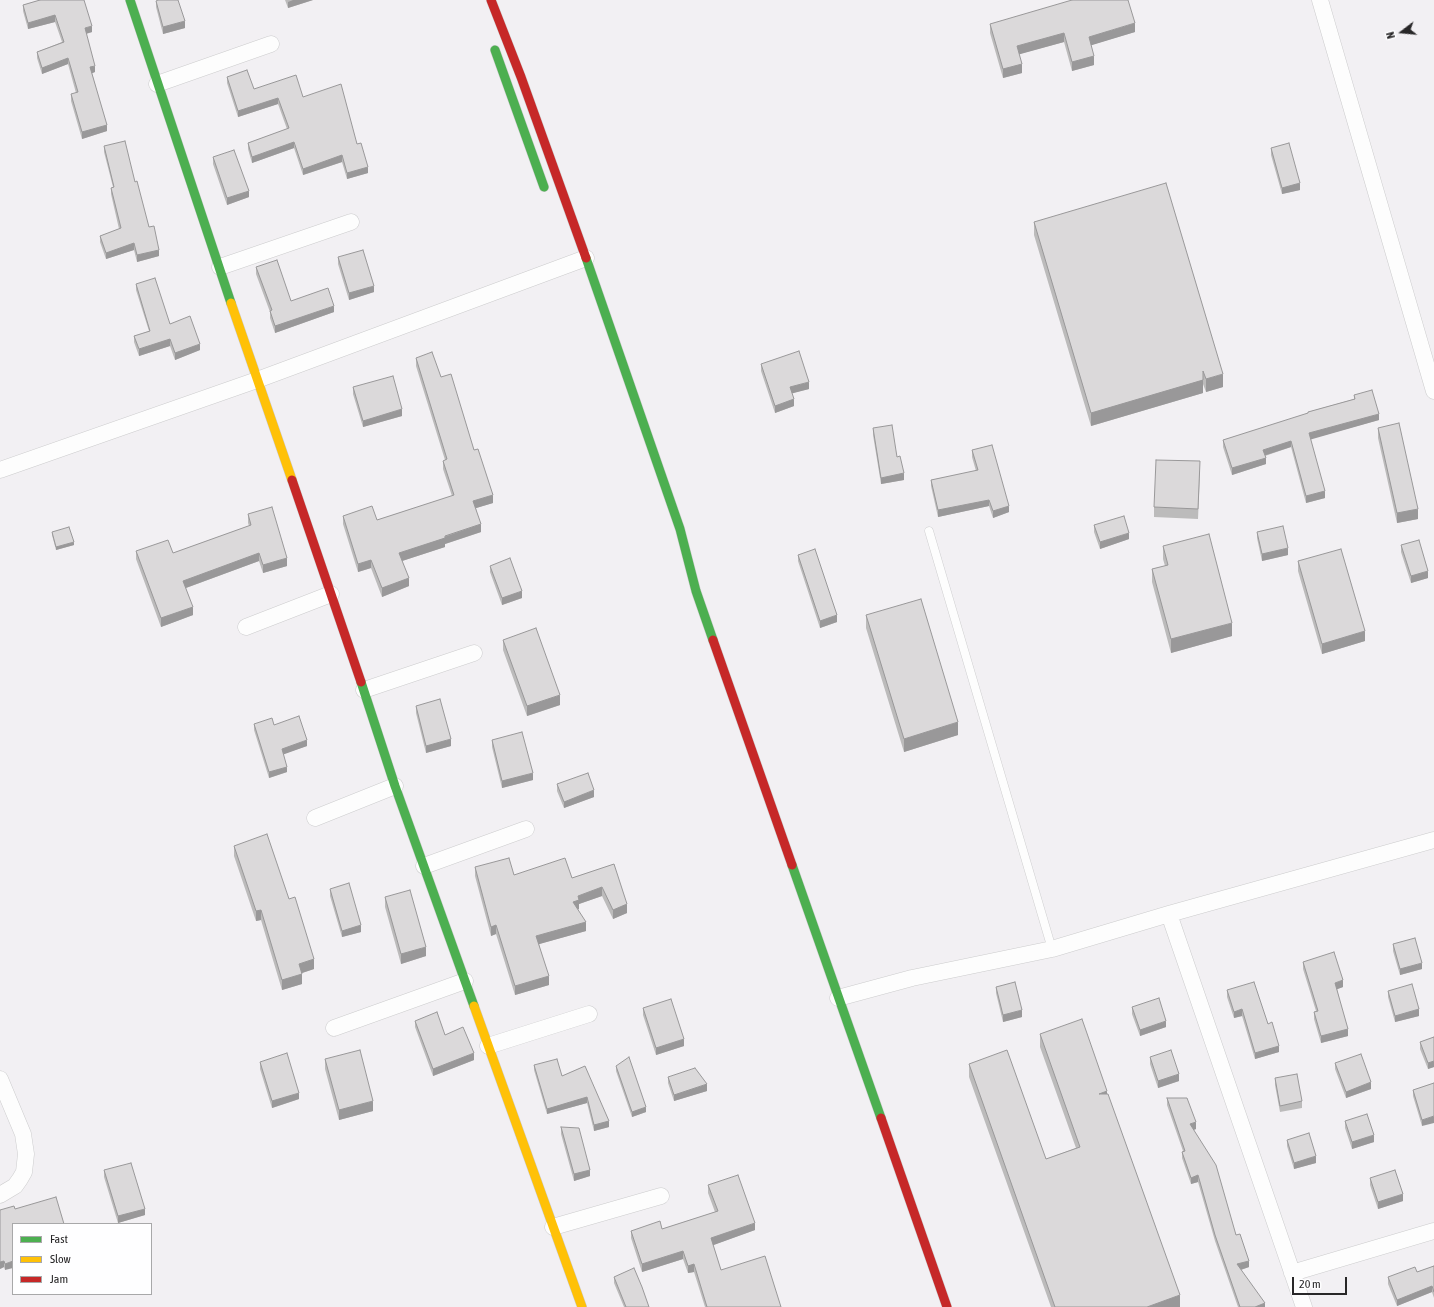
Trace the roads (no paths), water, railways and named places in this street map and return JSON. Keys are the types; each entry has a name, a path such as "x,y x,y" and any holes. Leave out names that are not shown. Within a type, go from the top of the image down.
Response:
{"main road":[{"path":"130,0 257,380 364,690 395,786 582,1307"},
{"path":"491,0 518,70 575,262 680,529 696,590 838,998 948,1307"},
{"path":"492,44 548,198"},
{"path":"676,551 696,590"}],"street":[{"path":"1320,0 1434,391"},
{"path":"157,84 271,44"},
{"path":"220,268 351,222"},
{"path":"0,470 257,380 575,262"},
{"path":"246,627 331,594"},
{"path":"364,690 474,653"},
{"path":"315,818 395,786"},
{"path":"424,866 526,829"},
{"path":"838,998 912,978 1052,949 1169,914 1434,840"},
{"path":"1169,914 1304,1307"},
{"path":"334,1028 466,981"},
{"path":"488,1046 589,1014"},
{"path":"0,1079 23,1134 26,1154 24,1172 16,1186 0,1195"},
{"path":"553,1227 661,1196"},
{"path":"1292,1273 1434,1231"}],"lane":[{"path":"929,530 1052,949"}]}
